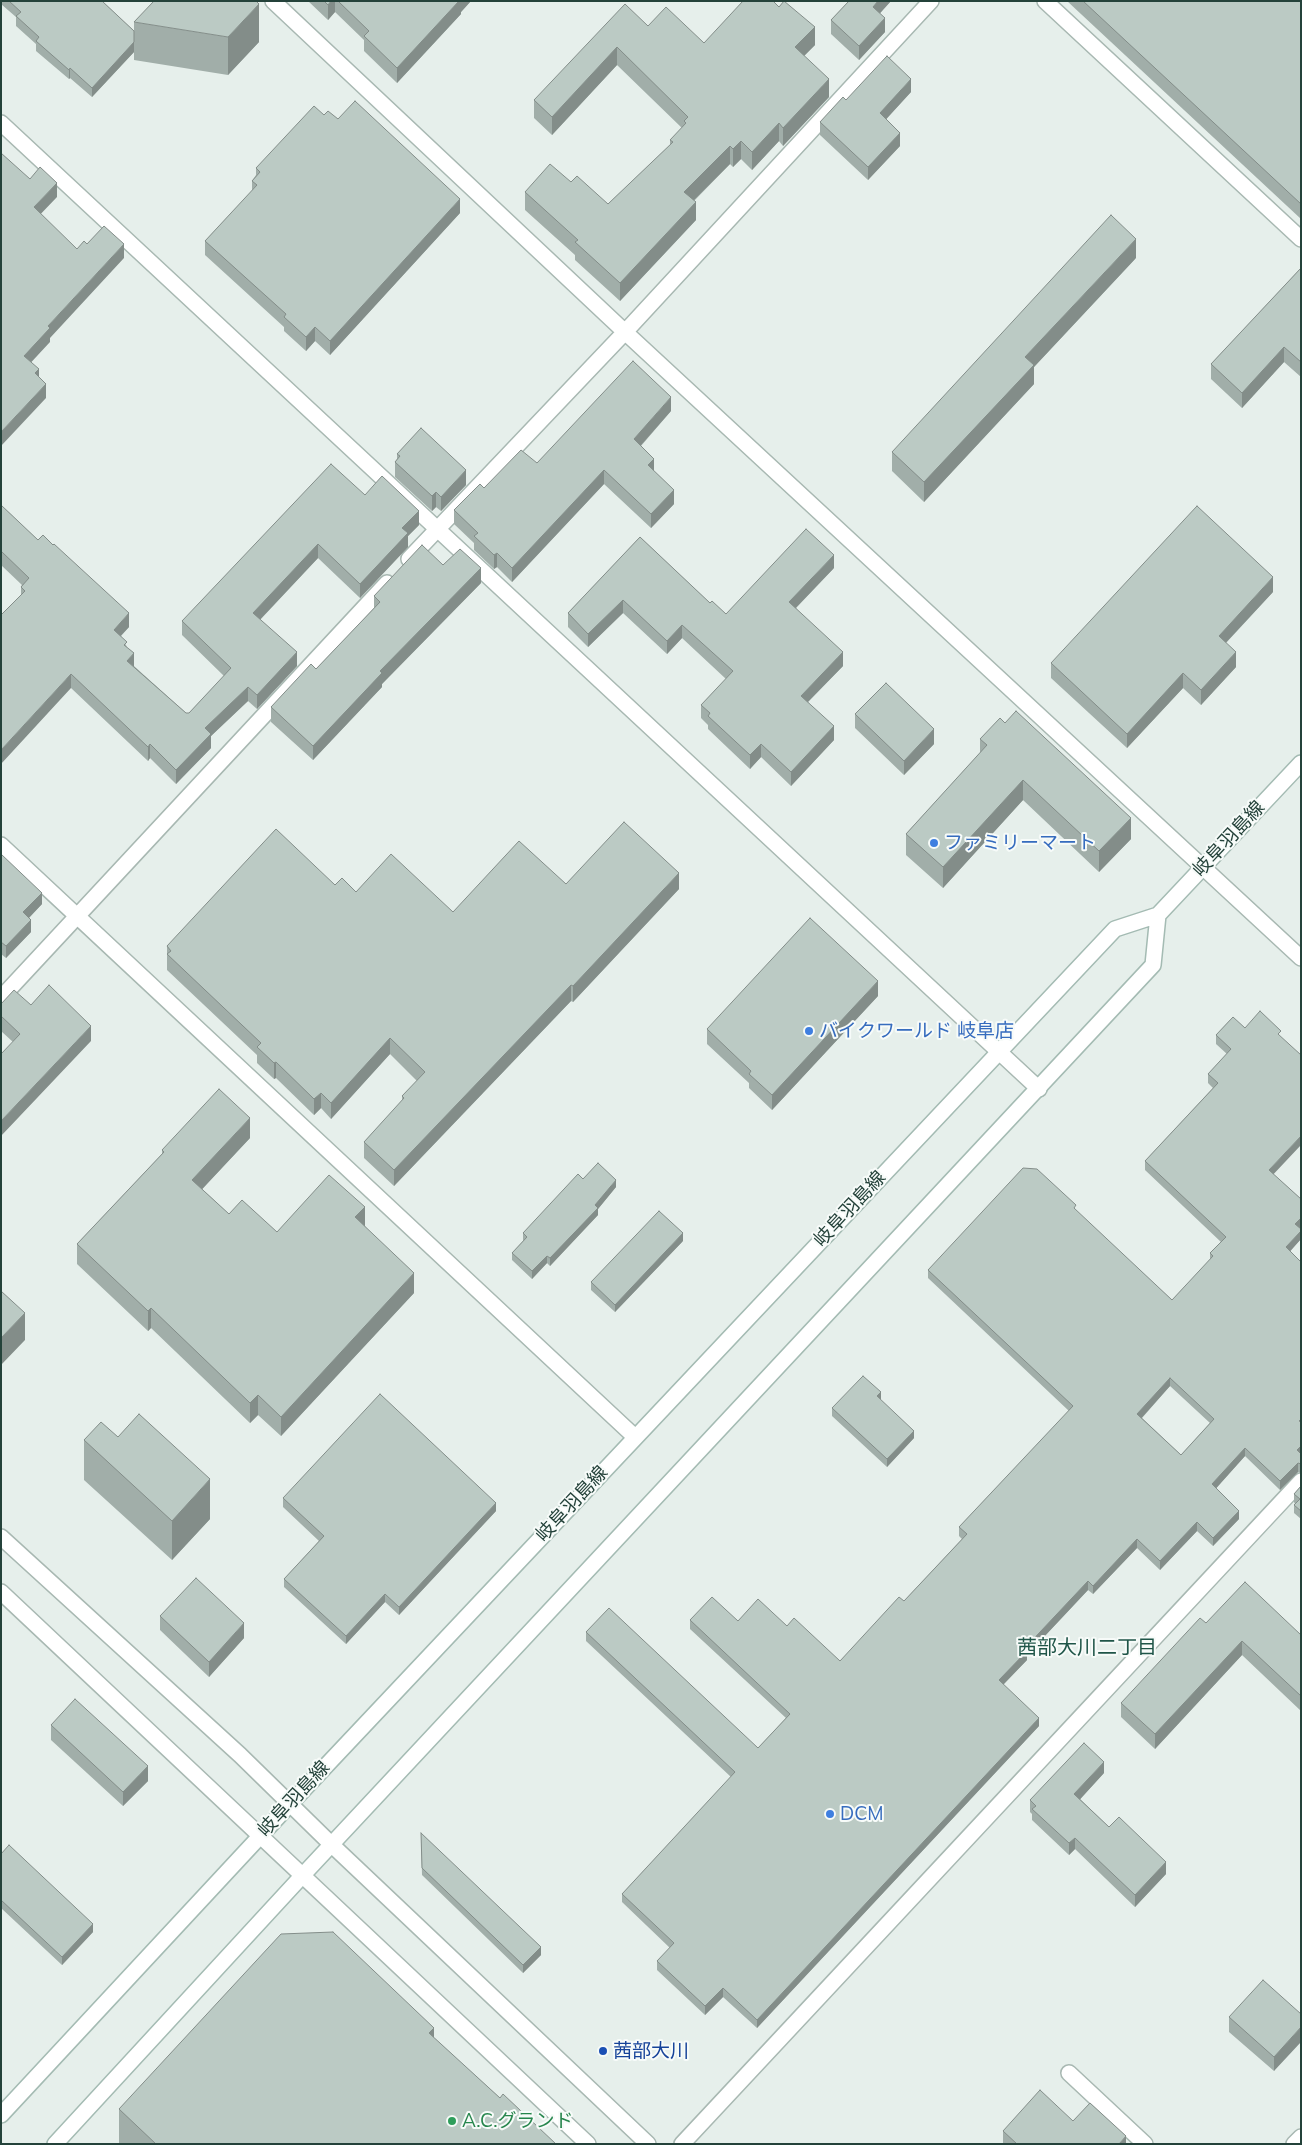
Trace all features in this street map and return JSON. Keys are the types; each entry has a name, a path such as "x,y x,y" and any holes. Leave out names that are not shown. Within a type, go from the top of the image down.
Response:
{"street":[{"path":"273,1 625,332 1301,958"},
{"path":"1,998 438,528 625,332 930,1"},
{"path":"1045,1 1301,239"},
{"path":"1,123 1039,1089"},
{"name":"岐阜羽島線","path":"1,2116 290,1804 1115,928 1158,915 1301,763"},
{"path":"1,845 635,1437"},
{"path":"55,2144 302,1876 1153,966 1158,915"},
{"path":"682,2144 1301,1481"},
{"path":"1,1537 240,1755 332,1845 648,2144"},
{"path":"1,1592 588,2144"},
{"path":"1069,2073 1145,2144"},
{"path":"1294,2144 1301,2137"}],"building":[{"path":"9,1 102,1 134,31 134,42 92,88 36,41 39,37 16,16 21,12"},
{"path":"154,1 256,1 259,4 228,37 134,22"},
{"path":"338,1 459,1 397,68 364,36 369,31"},
{"path":"743,1 773,1 779,7 784,1 815,27 795,47 829,79 783,128 779,123 752,152 741,141 733,149 730,146 684,192 696,202 620,283 575,242 578,240 525,192 550,164 571,182 577,176 608,204 673,142 670,140 686,123 684,121 688,117 617,47 552,117 534,100 625,4 648,26 666,7 704,43"},
{"path":"849,1 878,1 873,7 885,18 859,46 831,20"},
{"path":"1083,1 1301,1 1301,204"},
{"path":"887,56 911,79 880,113 900,133 868,167 820,122 843,97 846,100"},
{"path":"355,101 460,199 330,341 315,327 306,337 284,317 286,314 205,241 257,185 252,181 260,172 256,168 314,106 324,115 328,111 338,119"},
{"path":"1,153 30,179 40,167 57,183 34,207 77,249 84,241 87,244 104,226 124,244 48,326 50,328 24,356 39,369 35,373 46,384 1,432"},
{"path":"1111,215 1136,239 1025,357 1034,365 924,482 892,452"},
{"path":"1301,268 1301,362 1284,347 1242,393 1211,364"},
{"path":"633,361 671,397 634,439 654,459 648,465 674,490 651,514 604,470 512,568 497,553 494,555 474,536 478,533 454,510 480,484 484,488 521,450 537,463"},
{"path":"421,428 466,470 441,497 436,492 432,496 395,462 400,456 397,454"},
{"path":"331,464 365,495 382,476 419,511 402,528 408,533 360,584 318,544 253,613 297,652 257,695 248,687 205,728 211,734 176,770 150,744 148,747 71,674 1,750 1,615 25,591 21,587 29,578 1,551 1,505 38,540 43,535 54,544 129,613 114,630 127,642 124,645 134,653 127,661 186,713 189,713 231,668 182,621"},
{"path":"1197,506 1273,577 1219,636 1236,652 1201,690 1183,673 1127,734 1051,663"},
{"path":"806,529 834,555 789,602 843,652 801,696 834,726 791,772 761,744 750,755 708,716 710,713 701,705 733,671 682,625 667,641 623,600 588,634 568,613 640,537 710,603 712,601 726,614"},
{"path":"422,545 443,565 460,549 481,568 380,671 382,673 313,746 271,707 311,664 316,669 380,602 374,596"},
{"path":"886,683 934,729 904,761 855,714"},
{"path":"1016,711 1131,818 1099,851 1023,780 943,867 906,834 987,745 980,739 1000,718 1005,723"},
{"path":"624,822 679,873 573,986 571,985 394,1170 364,1142 404,1098 402,1096 425,1072 390,1038 331,1103 321,1093 314,1099 276,1062 274,1063 257,1047 261,1043 167,954 171,951 167,946 276,829 335,885 342,878 356,892 391,854 453,912 519,841 566,884"},
{"path":"1,854 42,893 23,912 31,920 6,946 1,942"},
{"path":"810,918 878,981 772,1095 749,1074 751,1071 707,1029"},
{"path":"49,985 91,1026 1,1121 1,1054 20,1034 1,1016 1,1004 14,990 31,1005"},
{"path":"1260,1011 1281,1031 1278,1034 1301,1055 1301,1136 1269,1170 1301,1199 1301,1218 1295,1224 1301,1231 1286,1247 1301,1262 1301,1419 1299,1421 1301,1422 1301,1446 1297,1450 1301,1454 1301,1464 1298,1463 1280,1481 1245,1448 1212,1484 1239,1511 1213,1538 1197,1522 1160,1561 1137,1539 1093,1586 1088,1581 1024,1649 1027,1651 999,1680 1039,1718 757,2020 723,1988 705,2006 657,1961 674,1943 622,1894 735,1772 586,1632 609,1608 758,1748 790,1714 690,1620 712,1597 738,1621 758,1599 787,1626 794,1618 840,1661 899,1597 904,1601 967,1534 959,1527 1073,1406 928,1270 1023,1168 1037,1169 1076,1205 1074,1208 1172,1300 1213,1256 1210,1253 1226,1237 1145,1161 1218,1083 1208,1074 1231,1049 1216,1035 1233,1017 1245,1028","holes":["1170,1378 1214,1419 1181,1455 1137,1414"]},
{"path":"219,1089 250,1118 192,1180 229,1214 242,1200 277,1232 329,1175 365,1207 355,1217 414,1273 281,1417 258,1395 250,1403 151,1308 148,1311 77,1244 164,1152 162,1150"},
{"path":"598,1163 616,1180 595,1205 598,1208 550,1258 547,1256 532,1271 512,1253 527,1237 523,1233 578,1174 583,1179"},
{"path":"659,1211 683,1233 615,1305 591,1282"},
{"path":"1,1291 25,1313 1,1338"},
{"path":"863,1376 881,1392 877,1396 914,1431 887,1459 832,1408"},
{"path":"380,1394 496,1503 399,1607 385,1594 346,1636 284,1579 324,1536 283,1498"},
{"path":"139,1414 210,1479 172,1521 84,1440 101,1422 118,1437"},
{"path":"1301,1486 1301,1511 1294,1505 1300,1499 1294,1494"},
{"path":"196,1578 244,1623 209,1662 160,1616"},
{"path":"1245,1582 1301,1635 1301,1696 1242,1641 1155,1734 1121,1703 1200,1618 1206,1623"},
{"path":"75,1699 148,1766 123,1792 51,1725"},
{"path":"1084,1743 1104,1762 1074,1794 1109,1827 1119,1817 1166,1862 1135,1895 1075,1838 1069,1843 1032,1809 1036,1806 1030,1800"},
{"path":"421,1833 541,1947 523,1965 422,1868"},
{"path":"9,1845 93,1924 62,1957 1,1900 1,1854"},
{"path":"333,1932 434,2028 429,2033 500,2098 503,2094 556,2144 156,2144 119,2109 281,1934"},
{"path":"1263,1980 1301,2014 1301,2027 1274,2057 1229,2017"},
{"path":"1040,2090 1073,2121 1090,2103 1126,2136 1119,2144 1017,2144 1003,2131"}],"place":[{"name":"ファミリーマート","path":"934,843"},
{"name":"バイクワールド 岐阜店","path":"809,1031"},
{"name":"DCM","path":"830,1814"},
{"name":"茜部大川","path":"603,2051"},
{"name":"A.C.グランド","path":"452,2121"}],"district":[{"name":"茜部大川二丁目","path":"1087,1648"}]}
